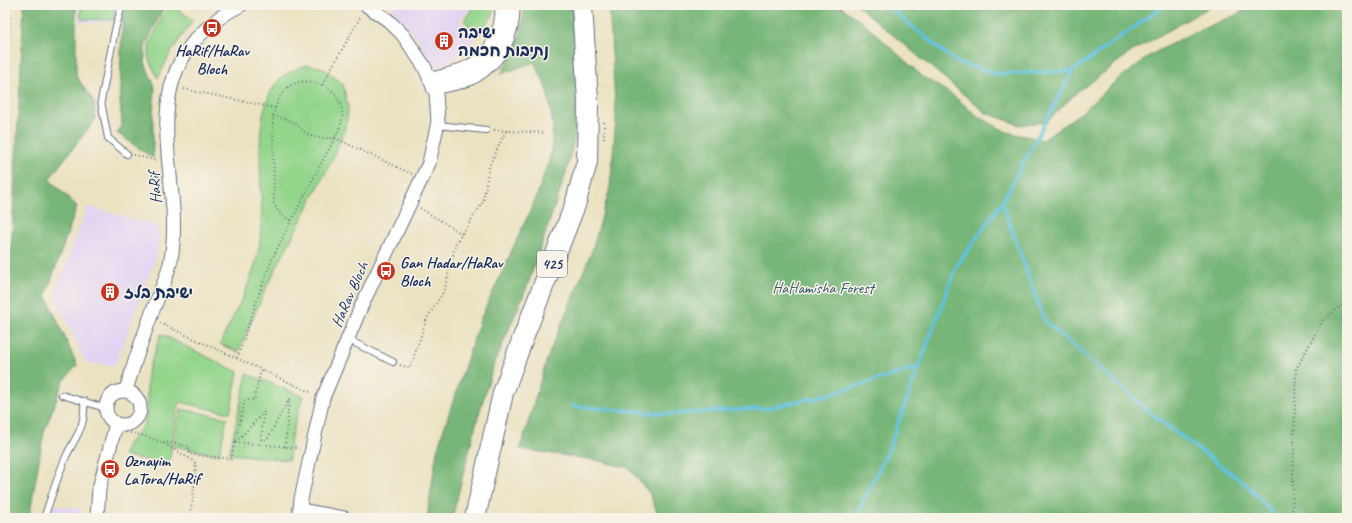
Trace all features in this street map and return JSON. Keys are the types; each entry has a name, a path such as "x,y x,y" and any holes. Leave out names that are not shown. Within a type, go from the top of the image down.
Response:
{"main road":[{"name":"425","path":"475,518 503,393 522,338 575,204 587,162 588,101 582,5"}],"street":[{"name":"HaRif","path":"126,390 171,260 174,236 166,116 175,70 186,50 221,16 241,5"},
{"name":"HaRav Bloch","path":"300,514 311,450 323,398 347,339 410,202 430,163 437,125 436,93 424,66 402,35 389,21 366,5"},
{"path":"431,84 469,67 487,51 495,41 501,28 502,5"},
{"path":"431,84 475,76 495,59 505,47 512,30 513,5"},
{"path":"97,518 99,489 115,427 106,408 110,397 114,393 126,390 132,392 139,402 140,414 128,425 115,427"},
{"path":"300,514 344,518"}],"lane":[{"path":"122,5 115,30 101,101 108,138 127,154"},
{"path":"437,125 486,130"},
{"path":"347,339 392,362"},
{"path":"62,395 106,408"},
{"path":"44,518 64,461 73,441 79,435 84,422 84,401"}],"path":[{"path":"5,163 10,5"},
{"path":"322,85 366,5"},
{"path":"237,358 277,249 292,221 335,138 343,118 342,107 336,94 322,85 305,80 292,84 283,91 276,102 273,116 274,204 279,213 292,221"},
{"path":"171,86 275,108"},
{"path":"273,116 286,119 298,125 303,131 311,136 320,138 335,138 422,178"},
{"path":"486,130 546,133"},
{"path":"392,362 410,368 427,318 444,290 456,242 482,202 489,166 506,131"},
{"path":"127,154 169,164"},
{"path":"410,202 462,234"},
{"path":"1292,518 1296,369 1323,320 1347,301"},
{"path":"150,319 323,398"},
{"path":"115,427 164,442 189,446 190,454 231,459 245,400 254,400 261,370"},
{"path":"235,442 264,412 261,439 267,440 289,398 285,447"},
{"path":"164,442 196,463 193,499 189,518"},
{"path":"235,442 311,450"}],"shaded area":[{"path":"80,5 125,5 123,22 79,22"},
{"path":"389,5 468,5 468,12 459,20 476,38 464,51 441,67 435,66 417,38"},
{"path":"88,206 158,227 160,242 153,265 115,366 86,363 54,294"},
{"path":"52,505 82,509 82,518 48,518"}],"green space":[{"path":"24,5 76,5 76,76 94,102 95,120 49,179 77,206 46,295 77,365 63,382 44,432 29,518 5,518 11,257"},
{"path":"81,5 115,5 114,20 81,19"},
{"path":"124,5 165,5 145,46 145,63 155,87 153,113 153,158 117,133 122,126 120,100 121,45"},
{"path":"168,5 171,5 193,20 171,52 158,78 149,60 149,44"},
{"path":"471,5 494,5 493,15 478,36 464,20 471,10"},
{"path":"523,5 572,5 577,127 566,173 528,284 493,367 476,424 452,518 427,518 437,450 480,320 536,198 551,154 553,125 547,89 534,62 501,74 521,32 523,24"},
{"name":"HaHamisha Forest","path":"609,5 839,5 867,26 923,77 951,94 979,117 1007,132 1043,140 1082,112 1116,81 1152,54 1194,32 1236,15 1250,5 1347,5 1347,518 659,518 650,494 629,468 595,460 520,449 547,359 592,251 610,188 616,119"},
{"path":"857,5 1213,5 1131,52 1075,94 1048,121 1020,125 986,113"},
{"path":"307,65 323,68 343,84 348,108 346,126 332,160 267,286 238,352 220,344 248,285 259,248 261,229 260,142 266,103 274,86 281,78 293,70"},
{"path":"161,334 238,372 230,413 179,402 169,463 123,456 128,444 144,425 147,411 147,374"},
{"path":"247,374 303,396 291,437 289,460 229,454"},
{"path":"181,409 227,418 219,455 174,446"}],"waterway":[{"path":"886,5 956,62 998,74 1073,71"},
{"path":"855,518 887,453 956,267 1002,202 1073,71 1165,5"},
{"path":"1002,202 1044,320 1153,415 1248,486 1277,518"},
{"path":"572,406 670,414 768,408 827,395 919,367"}],"place":[{"name":"HaRif/HaRav Bloch","path":"212,28"},
{"name":"ישיבה נתיבות חכמה","path":"444,41"},
{"name":"Gan Hadar/HaRav Bloch","path":"386,271"},
{"name":"ישיבת בלז","path":"110,292"},
{"name":"Oznayim LaTora/HaRif","path":"110,469"}]}
